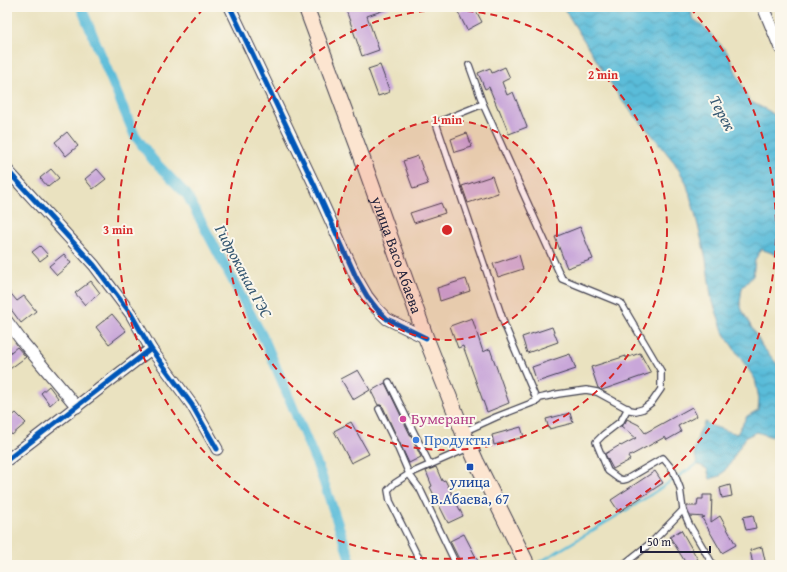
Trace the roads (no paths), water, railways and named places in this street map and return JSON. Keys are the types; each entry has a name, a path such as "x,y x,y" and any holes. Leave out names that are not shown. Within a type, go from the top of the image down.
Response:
{"main road":[{"name":"улица Васо Абаева","path":"306,7 360,152 426,338 463,432 526,563"}],"street":[{"path":"230,7 356,277 367,296 387,319 426,338"},
{"path":"763,7 780,48"},
{"path":"7,170 94,265 131,314 151,349 192,405 217,449"},
{"path":"7,321 77,407"},
{"path":"7,460 151,349"}],"lane":[{"path":"463,432 537,401 540,398 552,395 586,390 597,392 630,410 636,410 643,409 652,402 661,389 661,371 621,303 562,278 483,104 469,66"},
{"path":"483,104 436,123 505,326 537,401"},
{"path":"389,382 430,465"},
{"path":"628,408 621,422 596,442 608,471 619,479 623,480 663,458 673,470 680,488 683,510 689,524 713,565"},
{"path":"379,409 409,474 420,489 455,562"},
{"path":"425,565 417,555 390,501 388,490 395,483 409,474 469,447"},
{"path":"623,565 652,542 683,510"}],"water":[{"name":"Терек","path":"563,7 691,7 692,18 703,26 727,52 749,101 769,111 780,119 780,258 761,249 755,260 753,276 742,288 740,303 742,310 762,346 778,365 780,365 780,431 772,437 757,432 746,437 730,464 720,476 710,479 707,469 697,464 694,451 699,433 705,422 712,426 737,434 747,416 758,410 759,399 755,379 724,334 711,296 706,259 686,182 674,162 622,101"}],"waterway":[{"name":"Гидроканал ГЭС","path":"81,7 134,134 153,160 187,195 265,341 321,474 352,565"},
{"path":"535,565 635,505 697,464"}],"place":[{"name":"Бумеранг","path":"403,419"},
{"name":"Продукты","path":"416,440"},
{"name":"улица В.Абаева, 67","path":"470,467"}]}
